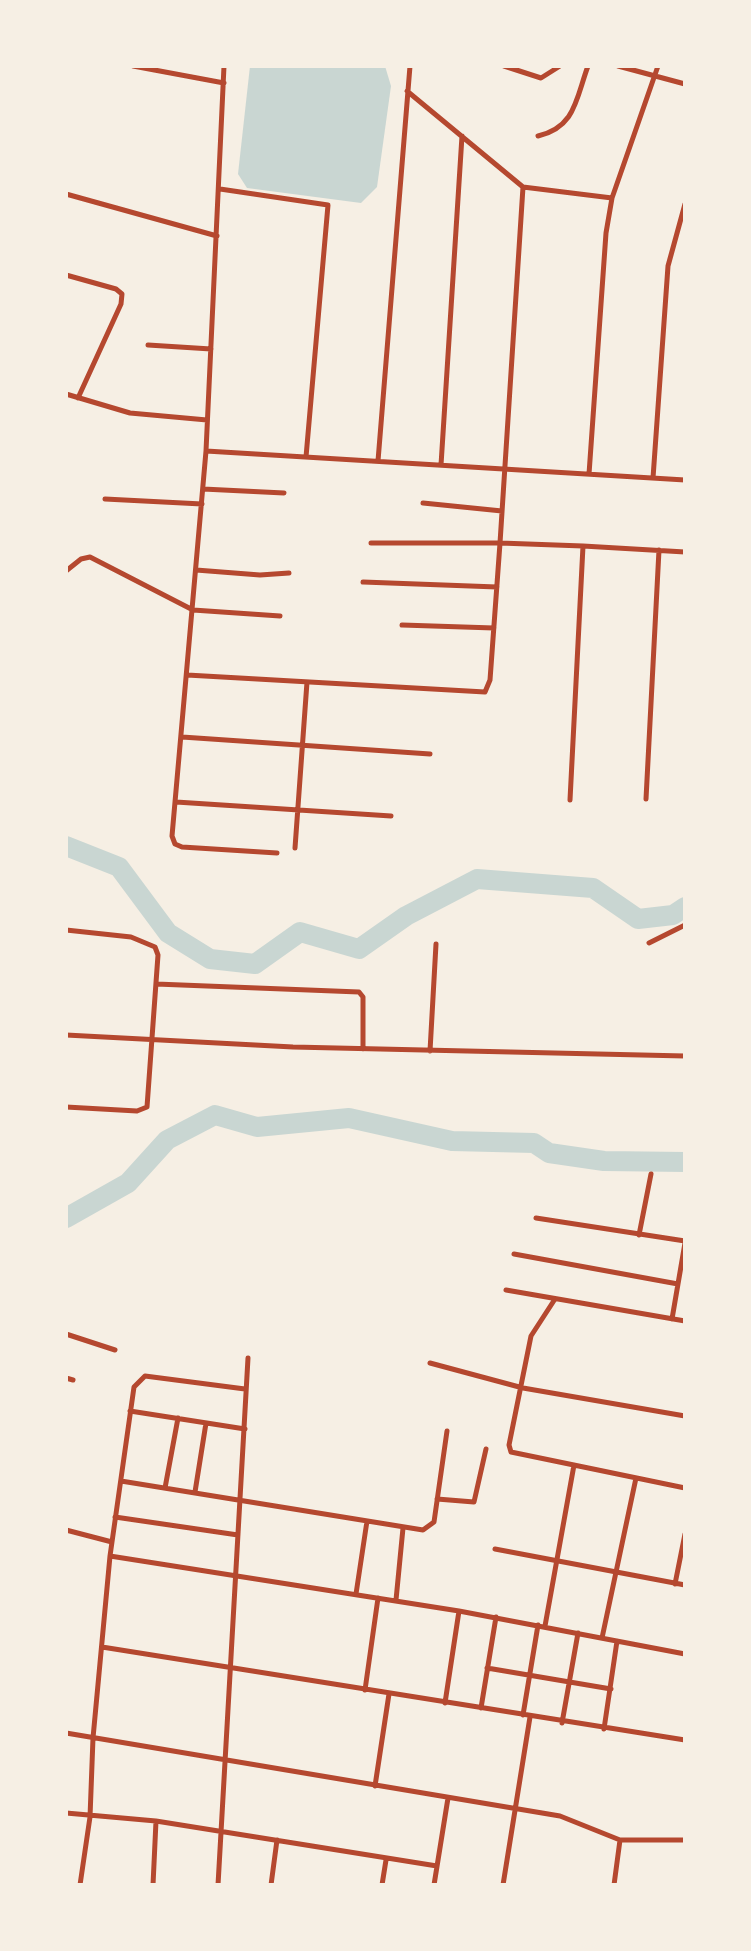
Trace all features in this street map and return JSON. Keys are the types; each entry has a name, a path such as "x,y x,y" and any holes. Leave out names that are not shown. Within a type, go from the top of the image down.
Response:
{"street":[{"path":"133,66 224,83"},
{"path":"224,66 206,451 172,836 175,844 277,853"},
{"path":"378,461 410,66"},
{"path":"504,66 541,78 560,66"},
{"path":"538,136 555,132 566,123 588,66"},
{"path":"618,66 685,84"},
{"path":"589,474 606,233 612,198 658,66"},
{"path":"407,91 523,187 612,198"},
{"path":"441,465 462,136"},
{"path":"187,675 482,693 489,685 523,187"},
{"path":"220,189 328,205 306,457"},
{"path":"66,194 217,236"},
{"path":"653,478 667,278 685,204"},
{"path":"66,275 116,289 122,294 78,398"},
{"path":"148,345 211,349"},
{"path":"66,394 130,413 207,420"},
{"path":"206,451 685,480"},
{"path":"203,489 284,493"},
{"path":"105,499 202,504"},
{"path":"423,503 502,511"},
{"path":"371,543 500,543 685,552"},
{"path":"570,800 583,546"},
{"path":"646,799 659,550"},
{"path":"66,571 81,559 90,557 193,610 280,616"},
{"path":"196,570 260,575 289,573"},
{"path":"363,582 497,587"},
{"path":"402,625 494,628"},
{"path":"295,848 307,682"},
{"path":"182,737 430,754"},
{"path":"176,802 391,816"},
{"path":"649,943 685,925"},
{"path":"66,930 150,942 158,955 150,1097 144,1110 66,1107"},
{"path":"430,1051 436,944"},
{"path":"156,984 359,992 363,997 363,1049"},
{"path":"66,1035 363,1049 685,1056"},
{"path":"639,1235 651,1174"},
{"path":"536,1218 685,1242 672,1319"},
{"path":"514,1254 678,1284"},
{"path":"506,1290 685,1321"},
{"path":"555,1299 531,1336 523,1388 509,1445 511,1452 685,1488"},
{"path":"66,1334 115,1350"},
{"path":"218,1885 248,1358"},
{"path":"430,1363 523,1388 685,1416"},
{"path":"80,1885 90,1817 93,1738 110,1556 134,1387 145,1376 245,1389"},
{"path":"130,1411 245,1429"},
{"path":"165,1488 178,1418"},
{"path":"195,1492 206,1423"},
{"path":"121,1481 403,1528 430,1528 447,1431"},
{"path":"437,1499 474,1502 486,1449"},
{"path":"545,1626 574,1465"},
{"path":"602,1638 636,1478"},
{"path":"115,1517 238,1535"},
{"path":"356,1594 367,1521"},
{"path":"396,1600 403,1528"},
{"path":"66,1530 112,1542"},
{"path":"675,1584 685,1534"},
{"path":"495,1549 685,1585"},
{"path":"110,1556 496,1617 685,1654"},
{"path":"365,1690 378,1598"},
{"path":"445,1703 459,1611"},
{"path":"481,1708 496,1617"},
{"path":"503,1885 538,1625"},
{"path":"562,1723 578,1633"},
{"path":"604,1729 617,1641"},
{"path":"102,1647 562,1723 685,1740"},
{"path":"487,1668 611,1689"},
{"path":"375,1786 389,1694"},
{"path":"66,1733 560,1816 620,1840 685,1840"},
{"path":"434,1885 448,1798"},
{"path":"66,1813 156,1821 437,1866"},
{"path":"153,1885 156,1821"},
{"path":"271,1885 277,1840"},
{"path":"614,1885 620,1840"},
{"path":"382,1885 386,1860"}],"shaded area":[{"path":"250,66 385,66 391,86 377,187 361,203 247,188 238,174"}],"waterway":[{"path":"66,846 119,867 168,933 210,959 255,964 300,932 359,949 406,916 477,879 593,888 638,919 673,915 685,907"},
{"path":"66,1218 128,1183 167,1140 215,1115 257,1127 349,1118 452,1141 534,1143 549,1153 604,1161 685,1162"}]}
